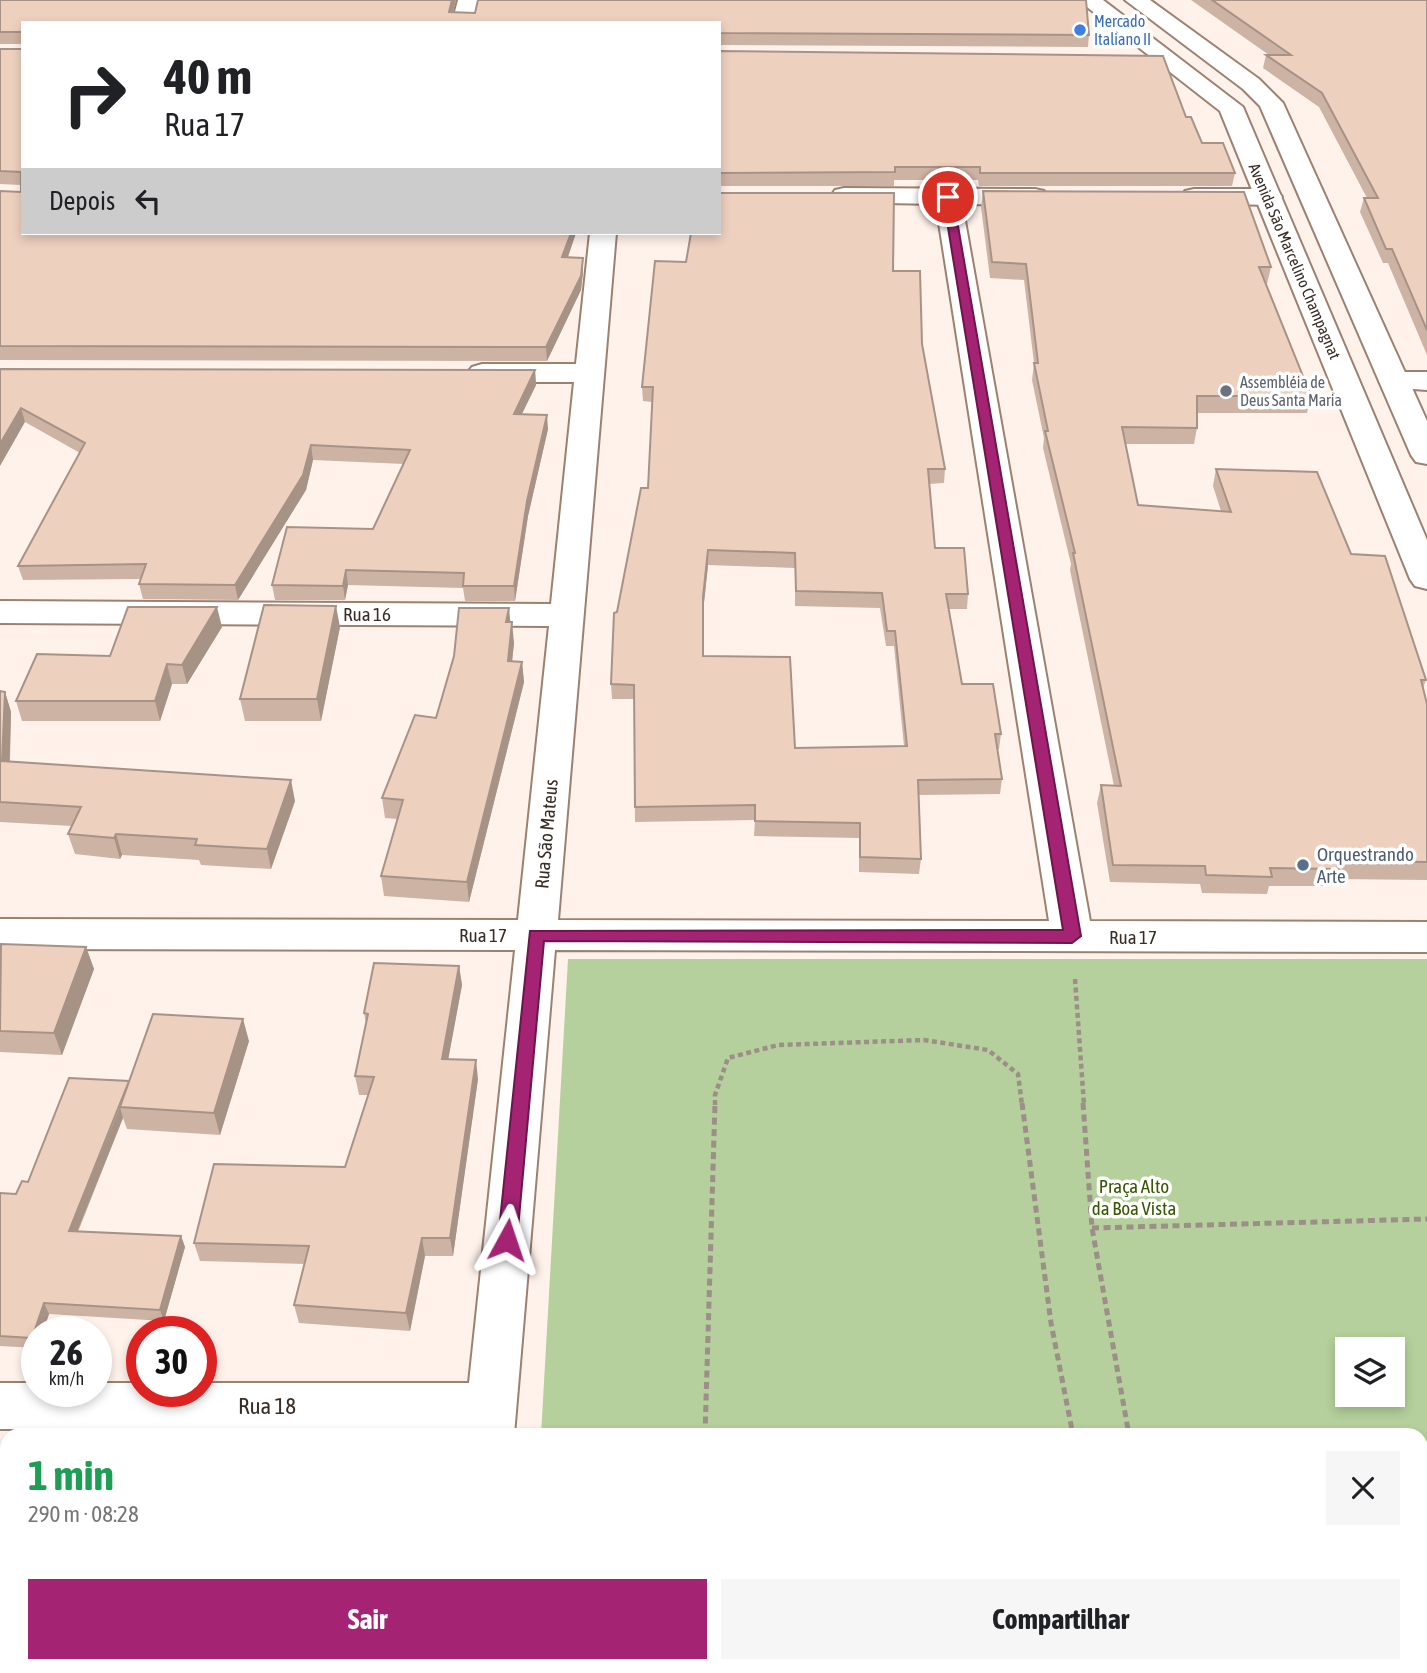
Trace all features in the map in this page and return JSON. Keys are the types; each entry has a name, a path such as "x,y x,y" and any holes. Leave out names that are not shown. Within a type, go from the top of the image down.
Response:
{"street":[{"path":"464,21 469,0"},
{"name":"Avenida São Marcelino Champagnat","path":"1089,0 1231,107 1427,579"},
{"path":"1136,0 1251,84 1271,103 1427,455"},
{"path":"1123,57 1212,55"},
{"path":"813,196 1059,197"},
{"path":"948,197 1072,936"},
{"path":"1171,197 1269,197"},
{"name":"Rua São Mateus","path":"490,1421 603,235"},
{"path":"453,373 590,373"},
{"path":"1394,381 1427,381"},
{"name":"Rua 16","path":"0,612 566,615"},
{"name":"Rua 17","path":"0,934 1427,937"},
{"name":"Rua 18","path":"0,1406 490,1421"}],"path":[{"path":"1072,936 1092,1228 1128,1428"},
{"path":"705,1428 715,1096 728,1058 778,1045 924,1040 988,1050 1018,1074 1051,1324 1072,1428"},
{"path":"1092,1228 1427,1219"}],"green space":[{"name":"Praça Alto da Boa Vista","path":"568,959 1427,959 1427,1428 541,1428"}],"building":[{"path":"0,0 452,0 449,12 475,13 478,0 1086,0 1089,35 721,33 721,21 21,21 21,32 0,32"},
{"path":"1212,0 1427,0 1427,330 1392,249 1386,249 1364,198 1378,198 1322,93 1266,55 1291,55"},
{"path":"0,49 21,49 21,172 0,171"},
{"path":"721,51 1163,56 1186,117 1191,117 1202,143 1223,143 1235,173 980,173 980,167 895,167 895,172 721,173"},
{"path":"0,191 21,192 21,235 570,235 562,257 583,258 581,276 546,347 0,346"},
{"path":"983,191 1244,192 1271,267 1259,267 1311,396 1197,396 1197,428 1122,427 1138,505 1231,512 1216,469 1317,472 1351,554 1385,556 1426,680 1421,680 1427,704 1427,862 1336,861 1338,869 1270,868 1272,877 1206,875 1205,866 1113,865 1101,785 1121,786 1075,553 1045,431 1048,431 1034,363 1038,363 1026,264 992,262"},
{"path":"721,193 894,193 893,271 920,271 922,344 945,469 928,469 935,548 964,548 968,594 946,594 962,684 993,684 1001,734 995,734 1002,779 918,780 921,859 860,857 860,823 755,821 755,805 635,807 634,685 611,684 614,613 617,612 641,488 648,488 653,387 642,387 655,261 686,262 691,235 721,235","holes":["708,550 795,553 796,591 882,593 887,631 895,631 907,746 795,748 790,657 703,656 703,597"]},
{"path":"0,369 535,370 514,414 547,415 527,501 514,586 463,586 464,573 346,570 343,586 272,585 287,527 373,529 410,450 311,445 303,475 235,585 139,584 146,564 18,566 85,443 21,408 0,444"},
{"path":"264,605 336,606 317,699 240,699"},
{"path":"128,607 217,607 182,665 167,664 155,701 16,701 37,654 110,656"},
{"path":"459,608 509,608 506,622 512,622 508,661 522,662 467,882 381,876 403,800 382,798 415,715 436,718 454,656"},
{"path":"0,691 5,692 2,761 291,780 267,849 195,845 197,839 116,834 114,838 68,834 81,807 0,802"},
{"path":"1,944 86,947 54,1033 0,1031"},
{"path":"374,963 459,966 442,1059 476,1060 450,1238 422,1238 406,1313 294,1305 309,1246 194,1243 214,1164 345,1167 374,1077 355,1076 368,1014 364,1013"},
{"path":"153,1014 243,1019 214,1113 120,1107"},
{"path":"69,1078 129,1081 69,1231 181,1236 160,1310 44,1303 40,1316 21,1316 21,1337 0,1336 0,1193 16,1194 22,1181 28,1182"}],"place":[{"name":"Mercado Italiano II","path":"1080,30"},
{"name":"Assembléia de Deus Santa Maria","path":"1226,391"},
{"name":"Orquestrando Arte","path":"1303,865"}],"route":[{"path":"507,1240 536,935 1072,936 948,197"}]}
